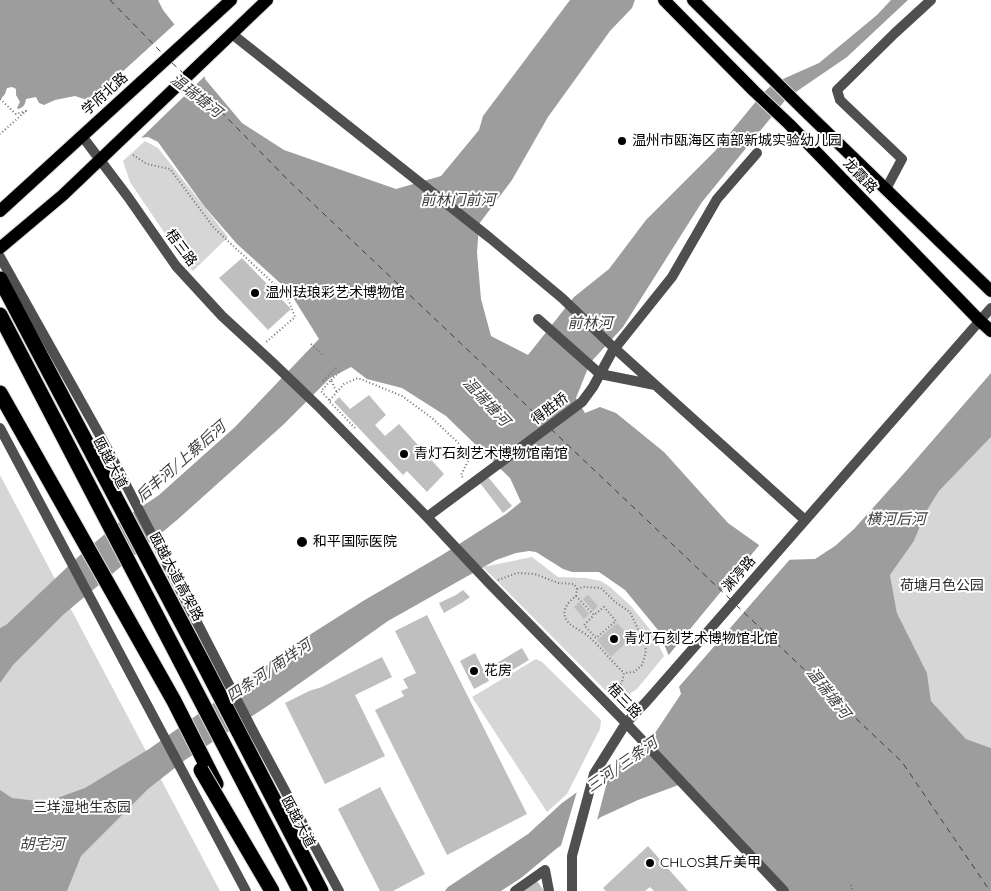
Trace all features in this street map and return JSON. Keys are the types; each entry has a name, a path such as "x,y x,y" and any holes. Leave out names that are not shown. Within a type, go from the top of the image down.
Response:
{"highway":[{"name":"瓯越大道高架路","path":"0,278 321,891"},
{"name":"瓯越大道","path":"0,290 40,361 96,472 316,891"},
{"path":"0,315 300,891"},
{"path":"0,393 75,544"},
{"path":"0,401 10,426 103,597 206,764 270,891"},
{"path":"169,704 201,770 270,891"}],"main road":[{"name":"学府北路","path":"0,211 231,0"},
{"path":"0,248 63,195 267,0"},
{"name":"龙霞路","path":"664,0 789,124 979,320 991,330"},
{"name":"龙霞路","path":"693,0 991,292"}],"street":[{"path":"886,189 902,159 840,100 837,90 931,0"},
{"path":"232,34 490,238 562,298 613,347 805,520"},
{"name":"梧三路","path":"82,136 128,197 176,266 222,316 320,408 427,517 444,537 609,705 784,891"},
{"name":"得胜桥","path":"427,517 582,402 593,387 613,347 672,277 717,199 756,154"},
{"path":"0,257 107,448 338,891"},
{"name":"渊渟路","path":"572,891 572,856 594,774 626,723 991,308"},
{"path":"538,319 600,374 656,386"},
{"path":"0,428 75,544 103,597 160,727 246,891"},
{"path":"515,891 545,870 550,891"}],"path":[{"path":"0,99 16,114 26,111 0,134"},
{"path":"133,155 147,164 170,169 214,228 286,296 294,317 259,350"},
{"path":"310,344 323,355"},
{"path":"322,381 338,366"},
{"path":"341,370 321,391 356,429"},
{"path":"332,372 336,376"},
{"path":"329,401 344,384 358,378 402,396 432,418 471,455 460,475 469,486"},
{"path":"331,380 337,393"},
{"path":"486,580 517,573 535,574 558,584 574,584 577,589 576,596 567,605 564,612 565,618 570,625 588,636 624,673"},
{"path":"577,589 583,587 601,588 630,612 646,650 642,665 634,672 624,673"},
{"path":"576,596 594,616"},
{"path":"604,608 616,621 596,638 584,625 594,616 604,608"},
{"path":"609,705 622,682 624,673"},
{"path":"850,885 854,891"}],"green space":[{"path":"145,141 158,148 228,237 193,271 178,253 130,182 123,161"},
{"name":"荷塘月色公园","path":"991,437 991,748 966,739 931,701 927,673 897,613 890,575 914,541 926,512 939,491"},
{"name":"三垟湿地生态园","path":"0,475 220,891 0,891"},
{"path":"532,557 558,577 586,578 601,581 631,606 652,632 664,656 637,689 623,698 607,692 483,567"},
{"path":"536,659 542,662 601,720 600,729 567,794 547,812 472,697"}],"water":[{"path":"0,0 158,0 163,10 201,58 205,79 242,123 284,150 396,189 441,176 479,130 483,116 570,0 635,0 632,8 610,31 548,117 512,180 479,224 477,253 481,299 491,336 528,355 574,297 609,269 646,220 715,151 763,93 774,83 819,63 877,15 891,0 908,0 847,57 787,98 702,202 623,327 590,363 576,398 585,413 600,407 616,413 664,452 728,523 780,560 815,559 835,546 854,529 991,373 991,437 939,491 926,512 914,541 890,575 897,613 927,673 931,701 966,739 991,748 991,891 789,891 684,783 638,800 601,817 501,891 445,891 448,887 528,834 562,803 651,739 681,694 674,668 658,630 625,590 599,572 572,572 563,569 536,552 529,551 496,560 388,621 269,705 185,760 148,789 81,856 67,891 0,891 0,790 12,798 46,802 85,788 149,749 311,634 442,555 506,514 521,502 510,478 446,416 402,388 367,379 351,367 330,378 283,425 177,520 64,614 13,665 0,683 0,628 6,625 79,556 119,522 159,495 235,427 319,339 289,291 237,244 204,206 158,142 148,137 139,138 93,102 75,96 55,100 44,105 39,103 36,97 26,99 24,106 18,109 20,102 16,95 16,89 12,87 7,88 0,100"}],"pier":[{"path":"176,23 203,57 206,63 207,74 138,141 134,143 128,142 88,103"},
{"path":"761,543 780,557 792,557 677,689 667,657"},
{"path":"620,759 607,782 596,824 560,849 578,788"}],"building":[{"name":"温州珐琅彩艺术博物馆","path":"242,258 291,309 268,330 219,278"},
{"name":"青灯石刻艺术博物馆南馆","path":"369,395 386,415 375,425 385,436 399,424 444,474 427,492 407,471 403,475 334,402 339,397 350,409"},
{"path":"488,477 512,506 503,513 480,483"},
{"path":"463,590 470,597 444,613 439,603"},
{"path":"588,595 598,606 593,611 583,599"},
{"path":"579,602 589,614 584,619 574,607"},
{"path":"427,615 527,814 447,855 375,710 404,696 401,691 408,688 403,679 416,673 395,631"},
{"name":"青灯石刻艺术博物馆北馆","path":"617,623 631,638 611,657 597,640"},
{"path":"522,648 529,660 499,678 492,666"},
{"name":"花房","path":"475,653 489,681 474,689 460,661"},
{"path":"382,657 392,677 355,695 385,756 325,784 285,703"},
{"path":"380,787 425,874 393,891 380,891 338,809"},
{"path":"648,846 688,891 654,891 650,887 645,891 606,891 603,888"},
{"path":"537,881 544,891 523,891"}],"ferry route":[{"path":"110,0 164,55"},
{"path":"172,63 182,72"},
{"path":"190,80 288,180 545,423"},
{"path":"551,429 730,599"},
{"path":"736,605 902,762 990,891"}],"place":[{"name":"温州市瓯海区南部新城实验幼儿园","path":"622,141"},
{"name":"温州珐琅彩艺术博物馆","path":"255,293"},
{"name":"青灯石刻艺术博物馆南馆","path":"404,454"},
{"name":"和平国际医院","path":"302,542"},
{"name":"青灯石刻艺术博物馆北馆","path":"614,639"},
{"name":"花房","path":"474,671"},
{"name":"CHLOS其斤美甲","path":"650,863"}],"water label":[{"name":"温瑞塘河","path":"196,96"},
{"name":"前林门前河","path":"458,200"},
{"name":"前林河","path":"590,323"},
{"name":"温瑞塘河","path":"486,402"},
{"name":"后丰河/上蔡后河","path":"181,462"},
{"name":"横河后河","path":"896,519"},
{"name":"四条河/南垟河","path":"269,671"},
{"name":"温瑞塘河","path":"828,693"},
{"name":"三河/三条河","path":"622,765"},
{"name":"胡宅河","path":"42,844"}]}
